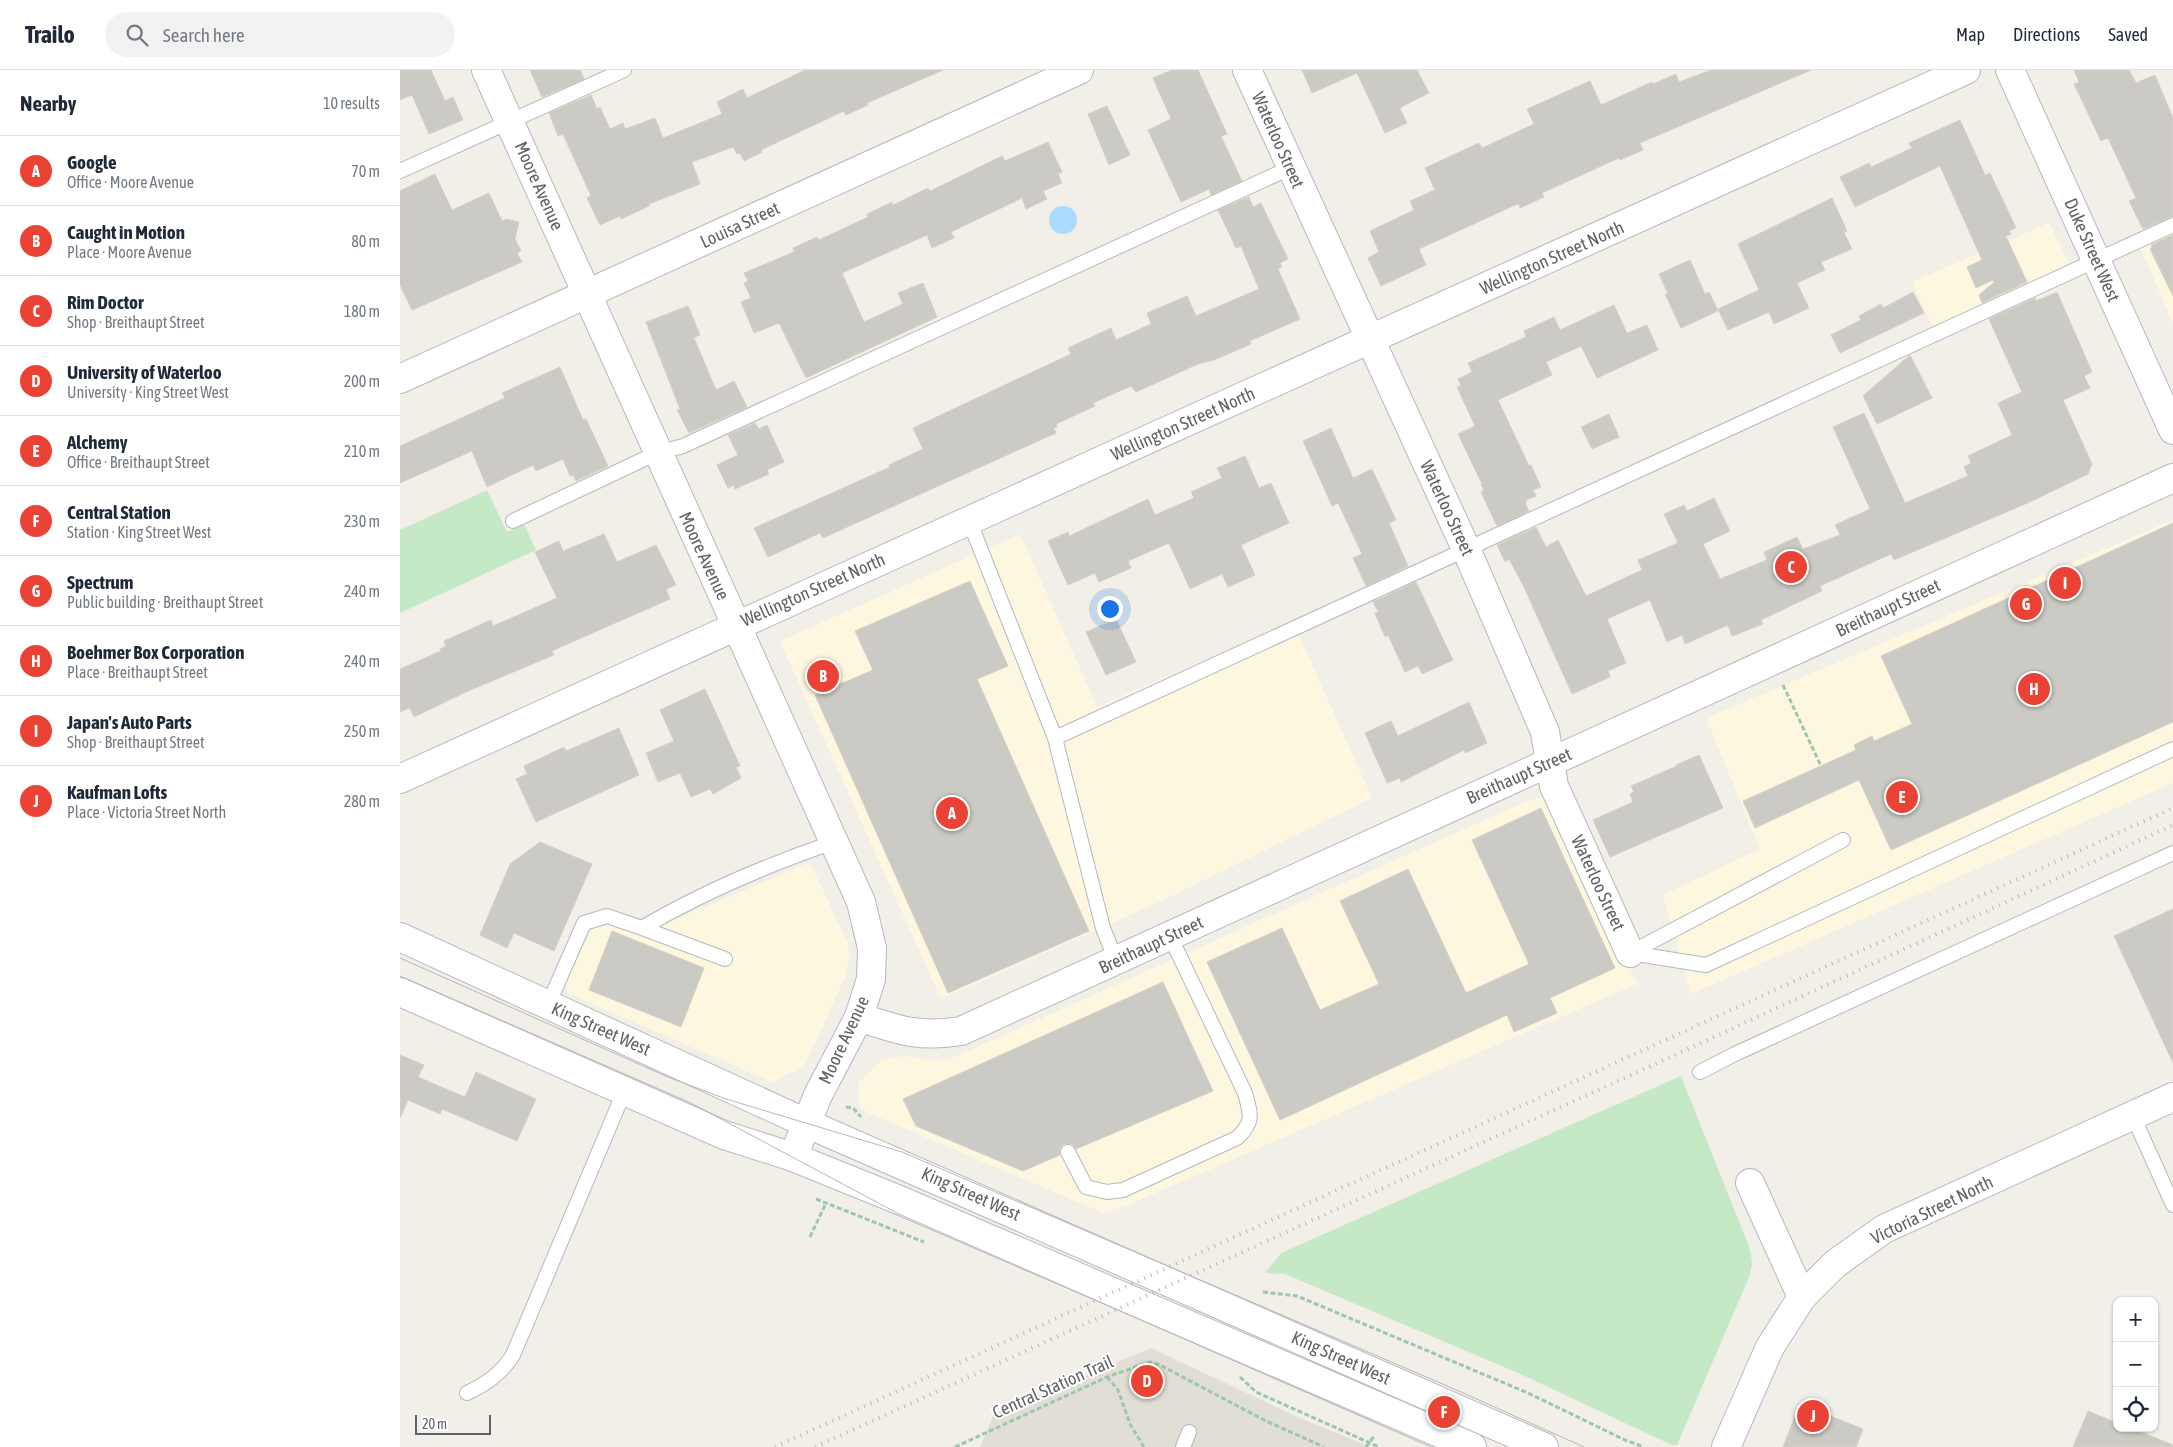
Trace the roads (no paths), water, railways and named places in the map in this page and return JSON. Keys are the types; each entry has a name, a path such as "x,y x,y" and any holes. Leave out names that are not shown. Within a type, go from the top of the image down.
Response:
{"street":[{"name":"Moore Avenue","path":"486,70 860,902 872,948 871,979 859,1017 818,1095 794,1157"},
{"name":"Louisa Street","path":"400,379 1079,70"},
{"name":"Waterloo Street","path":"1247,70 1290,168 1467,551 1545,732 1554,786 1630,953"},
{"name":"Wellington Street North","path":"400,779 736,624 1370,341 1966,70"},
{"name":"Duke Street West","path":"2010,70 2173,430"},
{"name":"Breithaupt Street","path":"859,1017 901,1032 929,1034 961,1031 2173,478"},
{"name":"King Street West","path":"400,937 806,1123 1544,1447"},
{"name":"King Street West","path":"400,992 468,1020 724,1136 794,1157 914,1206 1472,1447"},
{"name":"Victoria Street North","path":"1726,1447 1770,1347 1802,1297 1835,1264 1884,1229 2173,1097"},
{"path":"1750,1183 1802,1297"}],"lane":[{"path":"400,171 624,70"},
{"path":"513,521 657,454 684,446 1290,168"},
{"path":"1056,738 1467,551 2173,225"},
{"path":"969,520 1056,738 1103,928 1116,961"},
{"path":"1630,953 1706,965 2173,749"},
{"path":"1630,953 1843,840"},
{"path":"642,928 685,903 782,859 834,842"},
{"path":"1700,1072 2173,853"},
{"path":"548,1005 584,923 607,916 725,960"},
{"path":"1068,1152 1086,1187 1107,1192 1123,1190 1236,1138 1247,1129 1251,1115 1245,1094 1170,936"},
{"path":"466,1393 487,1384 507,1365 513,1355 624,1092"},
{"path":"2133,1116 2173,1205"},
{"path":"1183,1447 1189,1432"}],"water":[{"path":"1063,206 1073,210 1077,220 1073,230 1063,234 1053,230 1049,220 1053,210"}],"tram line":[{"path":"400,958 668,1077 726,1099 902,1152 1452,1388 1584,1447"},
{"path":"400,976 691,1103 899,1214 1431,1447"}],"railway":[{"path":"775,1447 2173,808"},
{"path":"815,1447 1688,1049 2173,825"}],"place":[{"name":"Rim Doctor","path":"1791,567"},
{"name":"Japan's Auto Parts","path":"2065,583"},
{"name":"Spectrum","path":"2026,604"},
{"name":"Caught in Motion","path":"823,676"},
{"name":"Boehmer Box Corporation","path":"2034,689"},
{"name":"Alchemy","path":"1902,797"},
{"name":"Google","path":"952,813"},
{"name":"University of Waterloo","path":"1147,1381"},
{"name":"Central Station","path":"1444,1412"},
{"name":"Kaufman Lofts","path":"1813,1416"}]}
